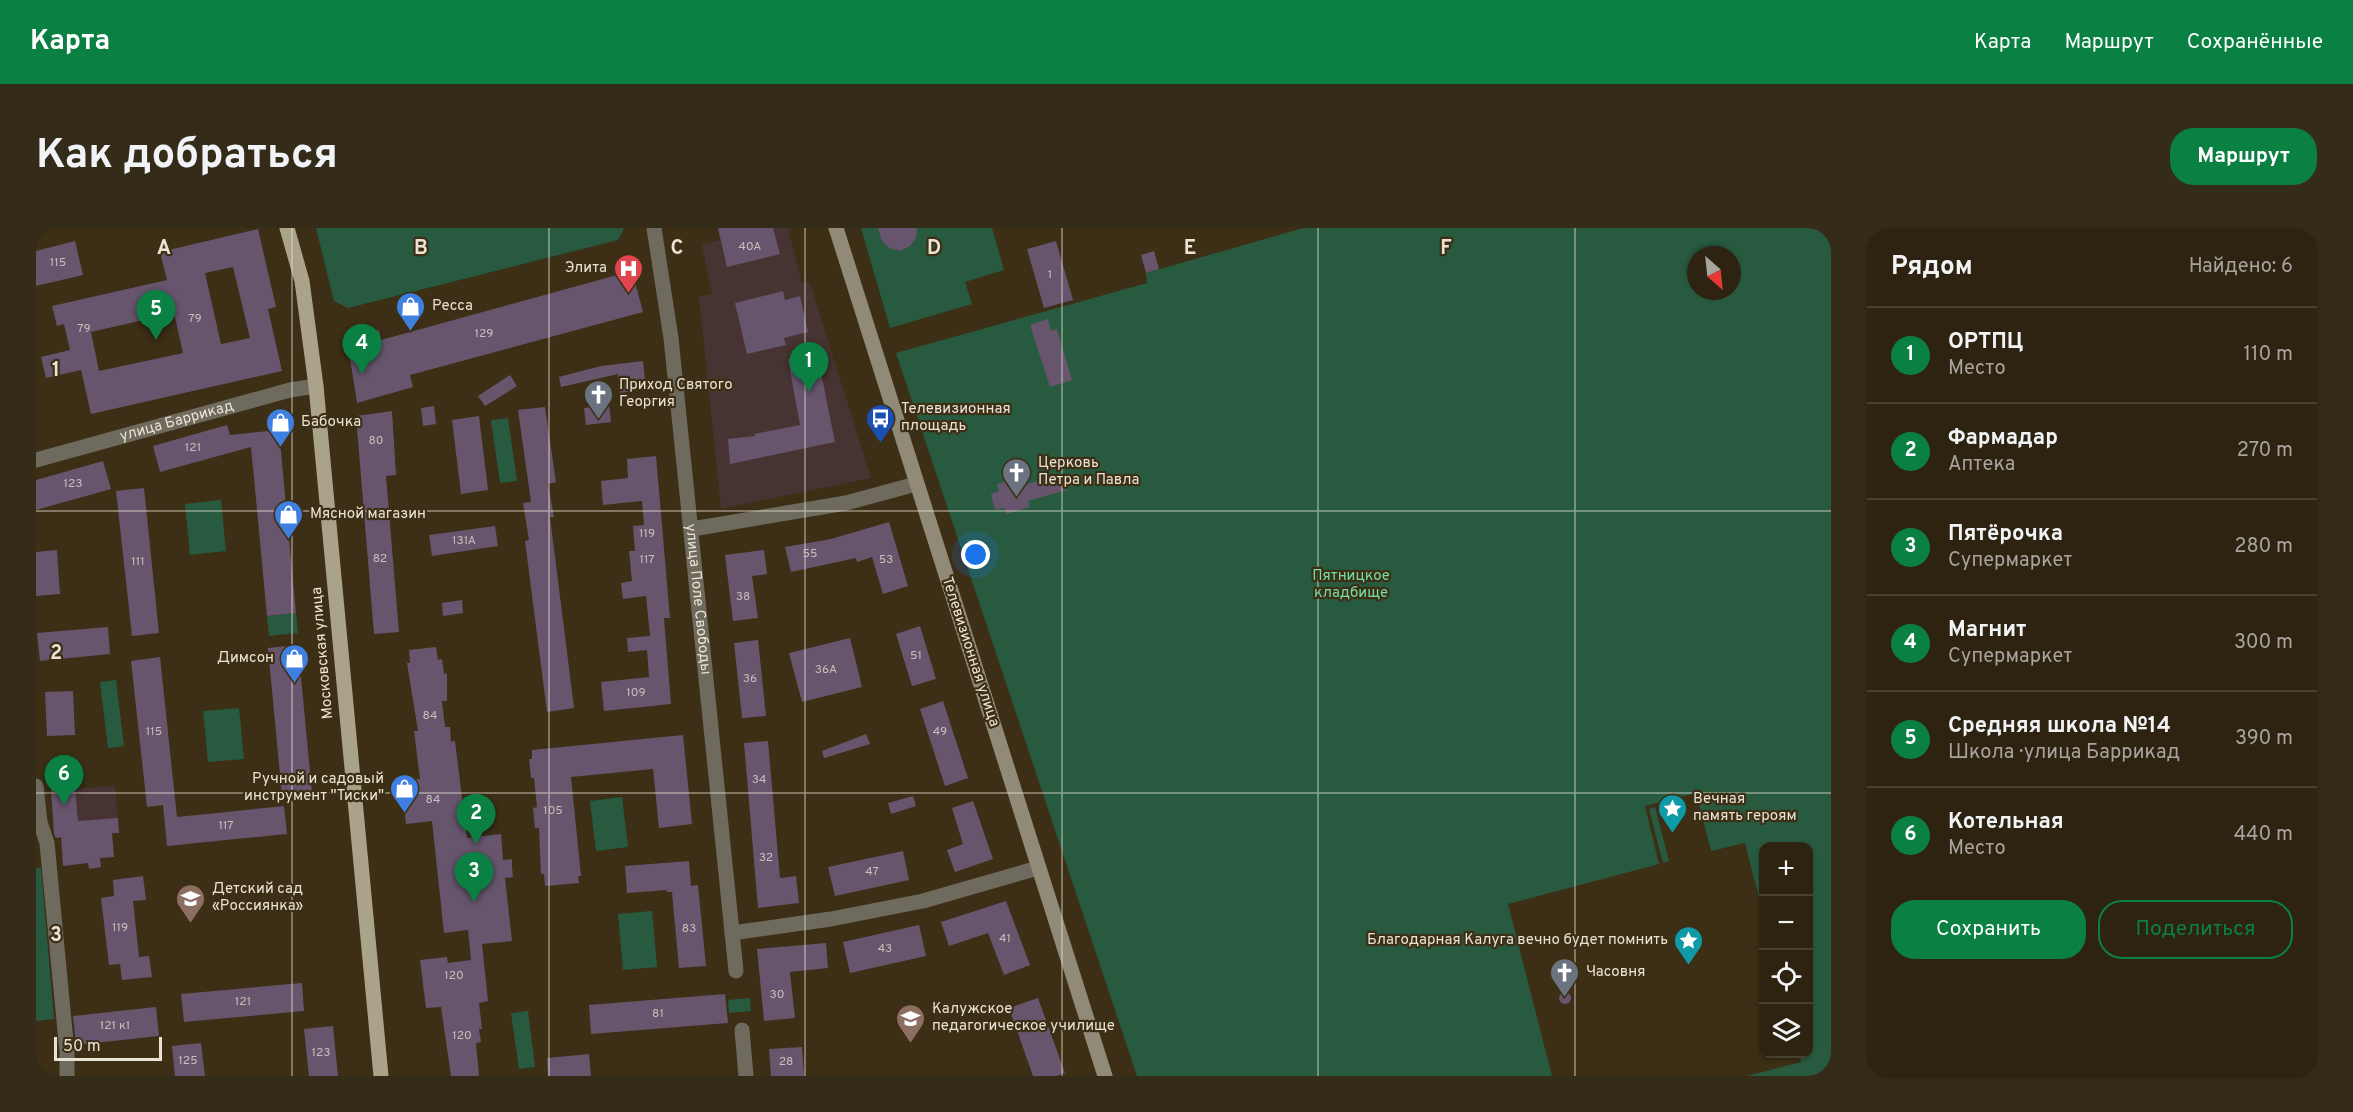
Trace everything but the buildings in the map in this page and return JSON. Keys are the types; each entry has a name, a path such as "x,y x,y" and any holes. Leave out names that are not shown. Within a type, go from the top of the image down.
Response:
{"main road":[{"name":"Московская улица","path":"287,228 302,281 316,386 381,1076"},
{"name":"Телевизионная улица","path":"836,228 1105,1076"}],"street":[{"name":"улица Поле Свободы","path":"654,228 671,338 736,971"},
{"name":"улица Баррикад","path":"36,460 290,390 316,386"},
{"path":"692,529 846,503 916,484"},
{"path":"36,786 40,822 48,843 67,1052 67,1076"},
{"path":"732,933 831,919 923,901 1038,868"},
{"path":"742,1030 746,1076"}],"shaded area":[{"path":"718,228 788,228 802,283 810,283 871,478 721,509 699,296 712,294 702,245 720,240"},
{"path":"115,786 119,833 55,838 51,790"}],"green space":[{"path":"316,228 624,228 618,240 348,308 334,301"},
{"path":"861,228 992,228 1004,270 965,282 972,304 890,328"},
{"name":"Пятницкое кладбище","path":"1303,228 1831,228 1831,1076 1747,1076 1801,1062 1800,1058 1813,1058 1813,842 1759,842 1759,898 1745,843 1711,851 1696,793 1645,806 1659,864 1508,904 1552,1076 1137,1076 896,353 1147,283 1146,273"},
{"path":"508,418 517,481 500,483 491,420"},
{"path":"221,500 226,551 190,555 185,504"},
{"path":"296,613 298,633 269,636 267,616"},
{"path":"116,680 124,746 108,748 100,682"},
{"path":"239,708 244,759 208,762 203,711"},
{"path":"622,797 628,847 596,851 590,801"},
{"path":"1655,807 1669,861 1663,863 1649,809"},
{"path":"36,868 41,868 54,1019 36,1021"},
{"path":"652,911 657,967 623,970 618,914"},
{"path":"750,998 751,1011 729,1013 728,1000"},
{"path":"528,1011 535,1067 519,1069 511,1013"}],"place":[{"name":"Элита","path":"628,294"},
{"name":"Ресса","path":"411,332"},
{"name":"Средняя школа №14","path":"156,340"},
{"name":"Магнит","path":"362,374"},
{"name":"ОРТПЦ","path":"809,392"},
{"name":"Приход Святого Георгия","path":"598,420"},
{"name":"Телевизионная площадь","path":"880,444"},
{"name":"Бабочка","path":"280,448"},
{"name":"Церковь Петра и Павла","path":"1017,498"},
{"name":"Мясной магазин","path":"289,540"},
{"name":"Димсон","path":"295,684"},
{"name":"Котельная","path":"64,805"},
{"name":"Ручной и садовый инструмент \"Тиски\"","path":"405,814"},
{"name":"Вечная память героям","path":"1672,834"},
{"name":"Фармадар","path":"476,844"},
{"name":"Пятёрочка","path":"474,902"},
{"name":"Детский сад «Россиянка»","path":"191,924"},
{"name":"Благодарная Калуга вечно будет помнить","path":"1689,966"},
{"name":"Часовня","path":"1565,998"},
{"name":"Калужское педагогическое училище","path":"911,1044"}]}
